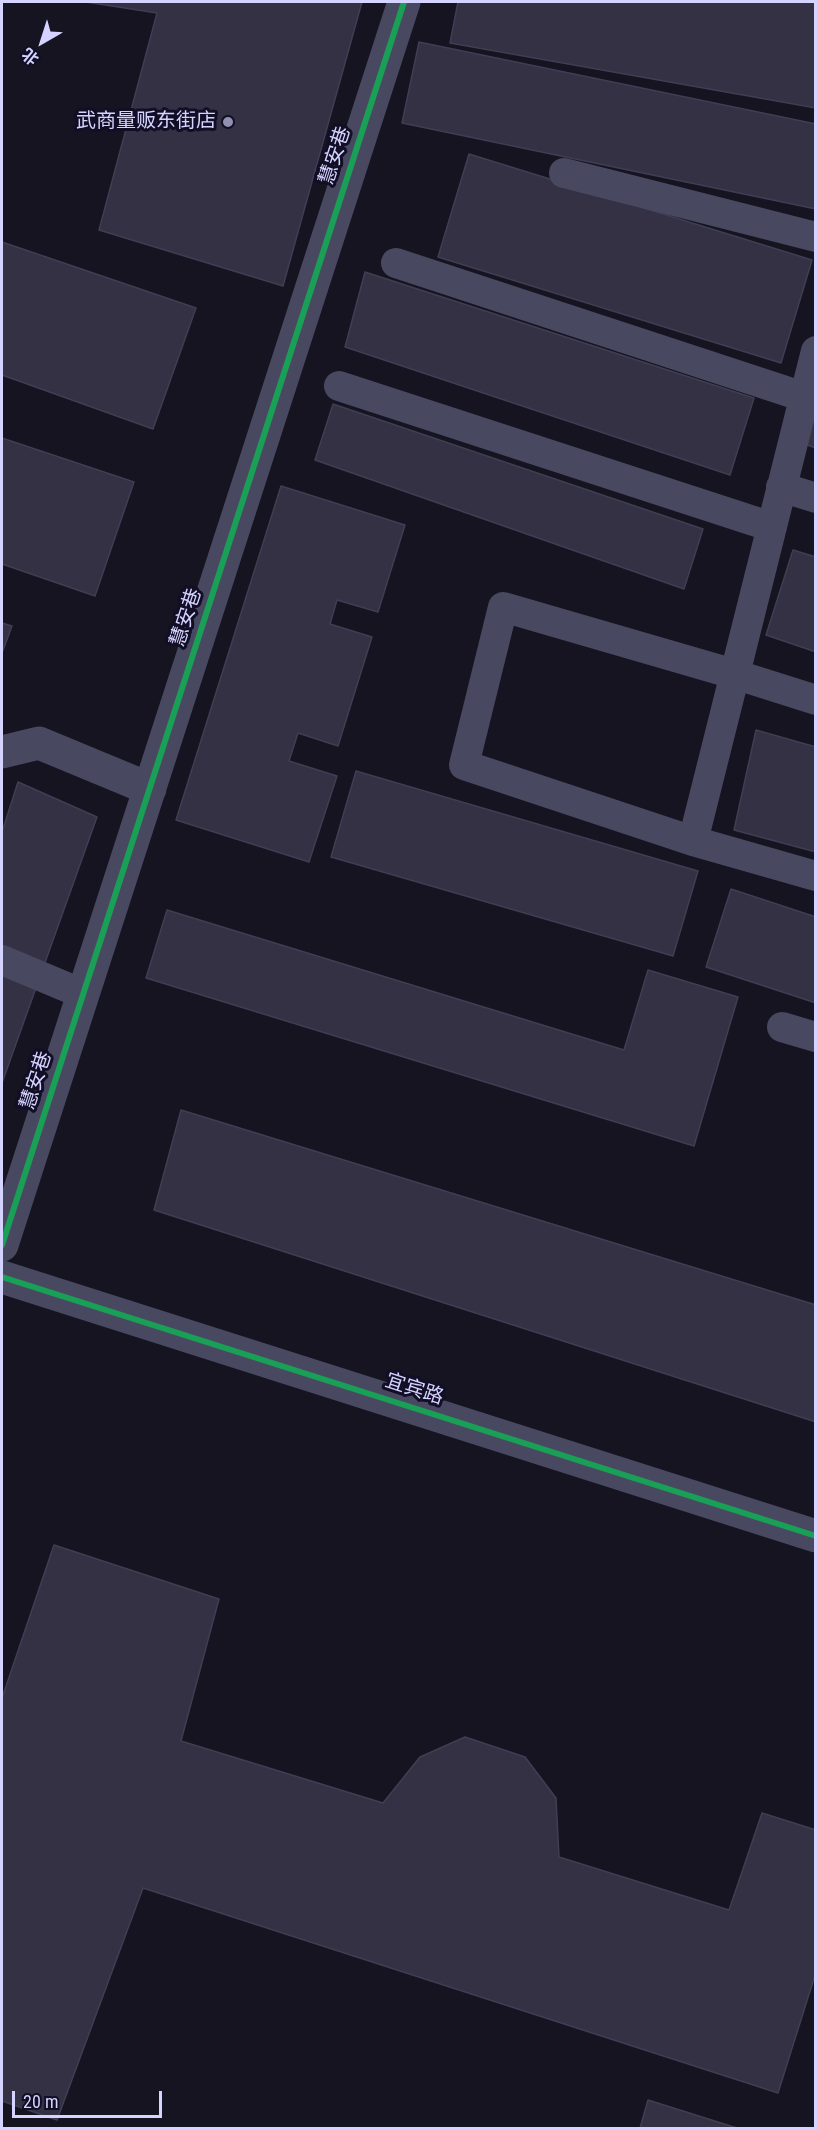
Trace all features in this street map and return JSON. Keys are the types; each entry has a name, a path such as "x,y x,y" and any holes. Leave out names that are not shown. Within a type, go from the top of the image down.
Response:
{"street":[{"name":"慧安巷","path":"2,1245 404,2"},
{"path":"2,752 39,742 150,789"},
{"name":"宜宾路","path":"2,1277 816,1536"}],"lane":[{"path":"564,173 816,237"},
{"path":"396,263 804,398"},
{"path":"693,841 816,351"},
{"path":"339,386 772,527"},
{"path":"781,487 816,498"},
{"path":"816,700 503,607 464,765 693,841 816,876"},
{"path":"2,960 83,994"},
{"path":"782,1027 816,1037"}],"building":[{"name":"武商量贩东街店","path":"86,2 362,2 283,286 99,230 157,13"},
{"path":"458,2 816,2 816,108 450,43"},
{"path":"419,42 816,124 816,209 402,123"},
{"path":"469,154 812,260 781,363 438,257"},
{"path":"2,242 196,308 153,429 2,375"},
{"path":"365,272 754,398 730,475 345,347"},
{"path":"816,402 816,448 804,444"},
{"path":"333,404 703,529 684,589 315,460"},
{"path":"2,438 134,482 95,596 2,564"},
{"path":"281,486 405,525 378,612 337,600 330,624 372,637 338,746 298,733 289,761 337,776 309,862 176,820"},
{"path":"793,550 816,557 816,652 766,635"},
{"path":"2,623 12,626 2,653"},
{"path":"756,730 816,747 816,852 734,830"},
{"path":"356,771 698,871 673,956 331,857"},
{"path":"18,782 97,817 2,1083 2,832"},
{"path":"731,889 816,917 816,1003 706,967"},
{"path":"167,910 624,1050 648,970 738,997 694,1146 146,978"},
{"path":"181,1110 816,1305 816,1422 154,1210"},
{"path":"54,1545 219,1599 181,1741 383,1803 420,1757 465,1737 525,1757 556,1798 559,1857 729,1910 762,1813 816,1830 816,1972 778,2093 143,1888 57,2120 2,2101 2,1698"},
{"path":"648,2100 737,2128 640,2128"}],"cycle path":[{"path":"2,1245 404,2"},
{"path":"2,1277 816,1536"}],"place":[{"name":"武商量贩东街店","path":"228,122"}]}
